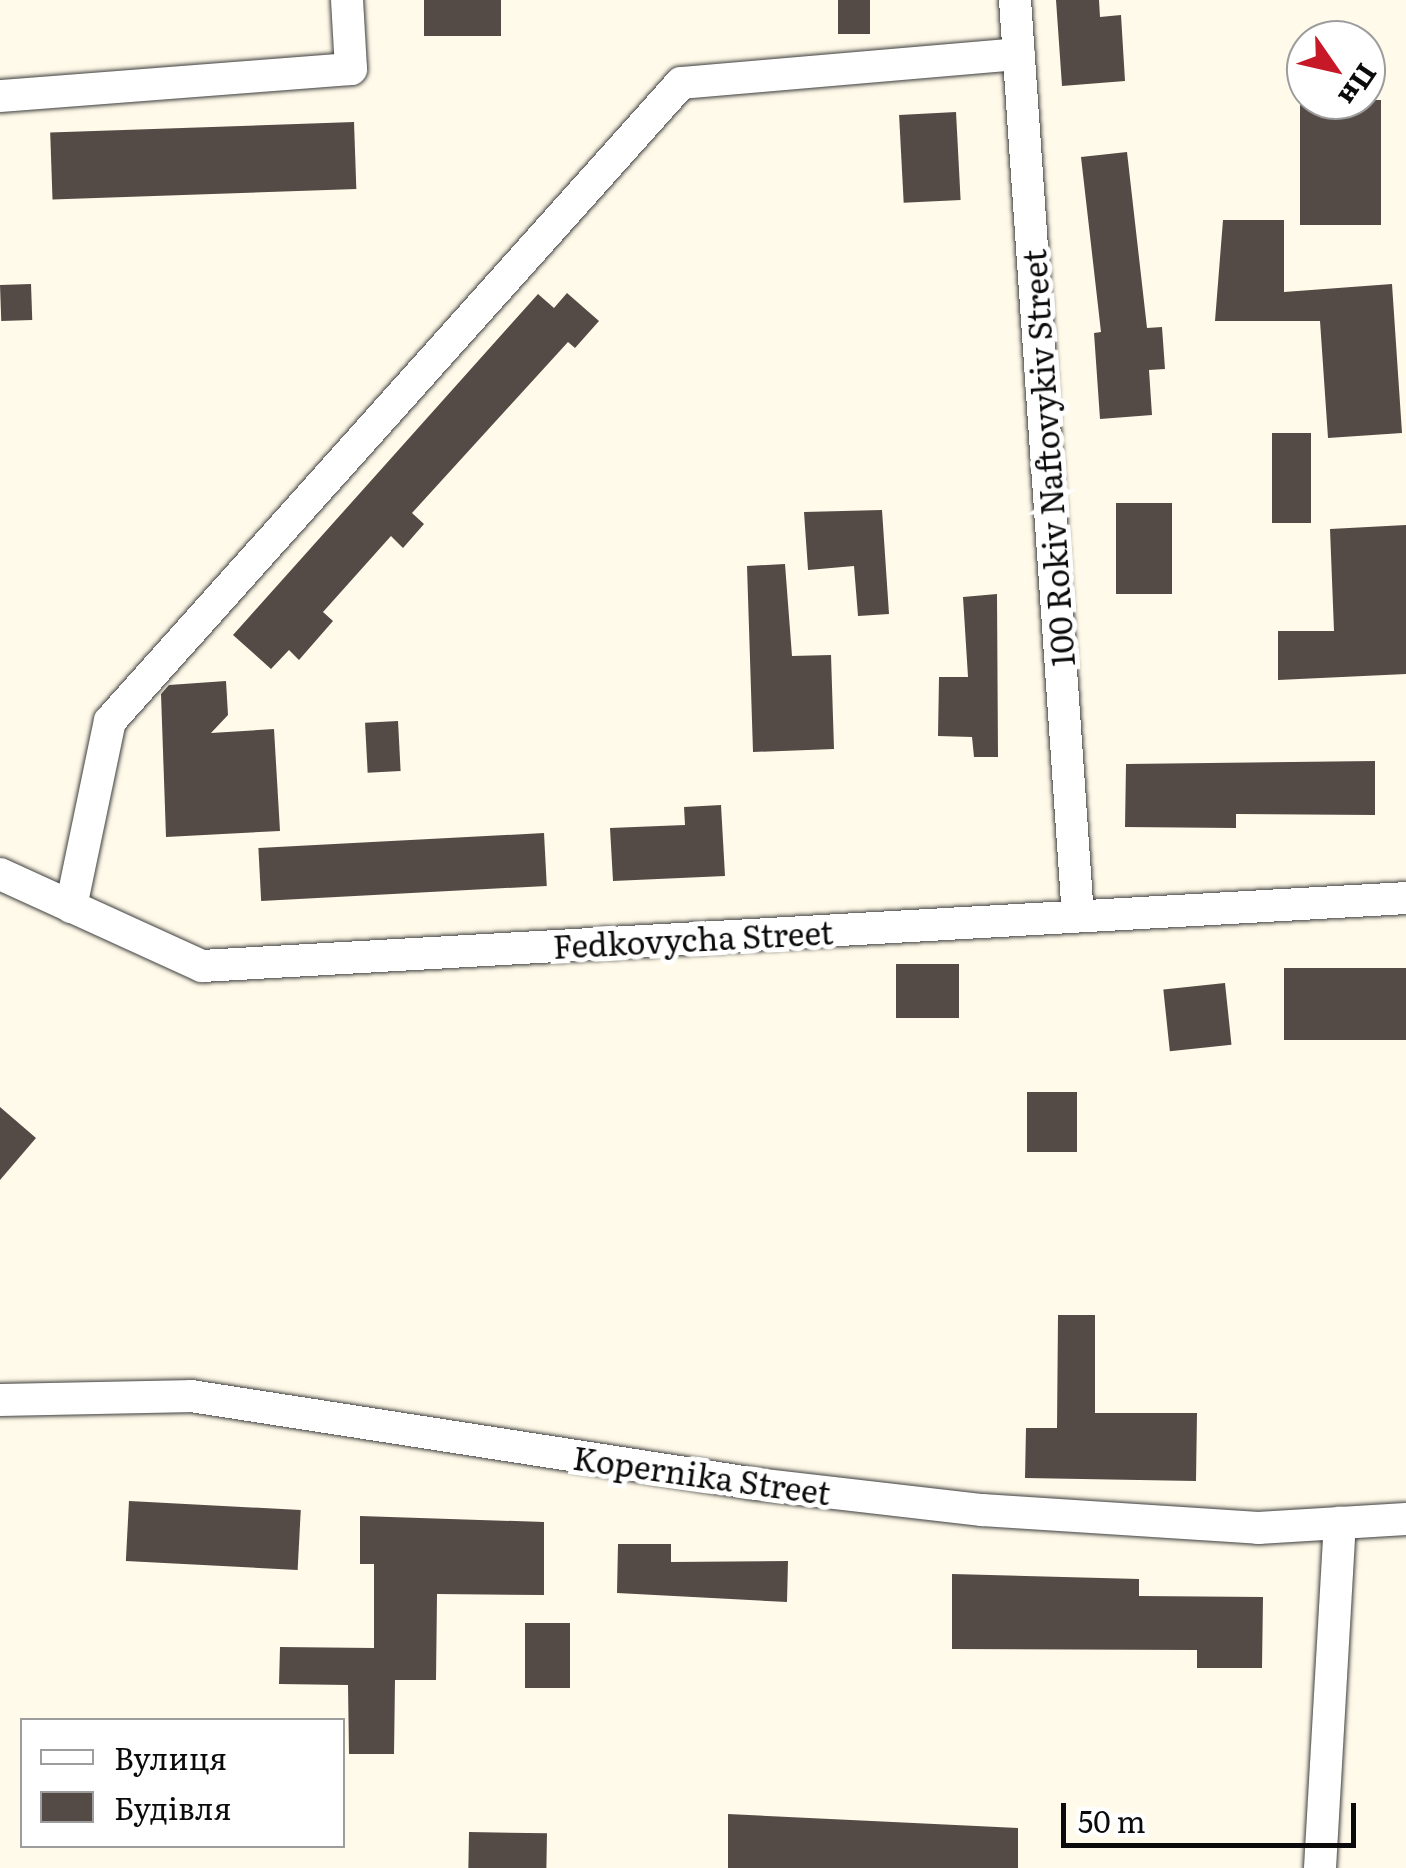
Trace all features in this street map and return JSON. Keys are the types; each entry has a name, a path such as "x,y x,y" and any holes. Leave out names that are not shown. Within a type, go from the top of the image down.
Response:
{"street":[{"path":"0,96 351,70 348,0"},
{"name":"100 Rokiv Naftovykiv Street","path":"1015,0 1078,916"},
{"path":"71,907 110,721 680,83 1019,54"},
{"name":"Fedkovycha Street","path":"0,874 202,966 1406,898"},
{"name":"Kopernika Street","path":"0,1400 191,1396 982,1510 1258,1528 1406,1519"},
{"path":"1320,1868 1340,1524"}],"building":[{"path":"424,0 501,0 501,36 424,36"},
{"path":"838,0 870,0 870,34 838,34"},
{"path":"1056,0 1099,0 1100,17 1121,15 1125,81 1062,86"},
{"path":"956,112 961,200 904,203 899,115"},
{"path":"1300,120 1381,120 1381,225 1300,225"},
{"path":"354,122 356,189 53,200 50,133"},
{"path":"1127,152 1147,328 1162,327 1165,369 1149,370 1152,415 1100,419 1094,333 1101,332 1081,157"},
{"path":"1223,220 1284,220 1284,292 1392,284 1402,433 1328,438 1320,321 1215,321"},
{"path":"31,284 32,320 1,321 0,285"},
{"path":"567,293 599,321 575,348 568,342 412,513 424,524 403,548 391,536 323,612 333,621 299,660 289,650 271,669 233,635 538,294 554,308"},
{"path":"1272,433 1311,433 1311,523 1272,523"},
{"path":"1116,503 1172,503 1172,594 1116,594"},
{"path":"882,510 889,614 858,616 854,566 808,570 804,512"},
{"path":"1406,525 1406,674 1278,680 1278,631 1334,631 1330,529"},
{"path":"785,564 792,656 831,655 834,749 753,752 747,566"},
{"path":"997,594 998,757 974,757 972,737 938,736 939,677 968,677 963,597"},
{"path":"226,681 228,715 211,733 274,729 280,831 166,837 161,694 169,685"},
{"path":"398,721 401,771 368,773 365,723"},
{"path":"1375,761 1375,815 1236,814 1236,828 1125,827 1126,764"},
{"path":"721,805 725,876 613,881 610,828 685,825 684,807"},
{"path":"544,833 547,886 261,901 258,848"},
{"path":"896,964 959,964 959,1018 896,1018"},
{"path":"1284,968 1406,968 1406,1040 1284,1040"},
{"path":"1225,983 1231,1045 1170,1051 1163,989"},
{"path":"1027,1092 1077,1092 1077,1152 1027,1152"},
{"path":"0,1107 36,1138 0,1180"},
{"path":"1058,1315 1095,1315 1095,1413 1197,1413 1196,1481 1025,1478 1026,1428 1057,1428"},
{"path":"129,1501 301,1510 298,1570 126,1561"},
{"path":"360,1516 544,1522 544,1595 437,1594 436,1680 395,1680 394,1754 349,1754 348,1685 279,1684 280,1647 374,1648 374,1564 360,1564"},
{"path":"618,1544 671,1544 671,1562 788,1561 787,1602 617,1593"},
{"path":"952,1574 1139,1579 1139,1596 1263,1597 1262,1668 1197,1668 1197,1650 952,1649"},
{"path":"525,1623 570,1623 570,1688 525,1688"},
{"path":"728,1814 1018,1828 1018,1868 728,1868"},
{"path":"469,1832 547,1833 546,1868 468,1868"}]}
